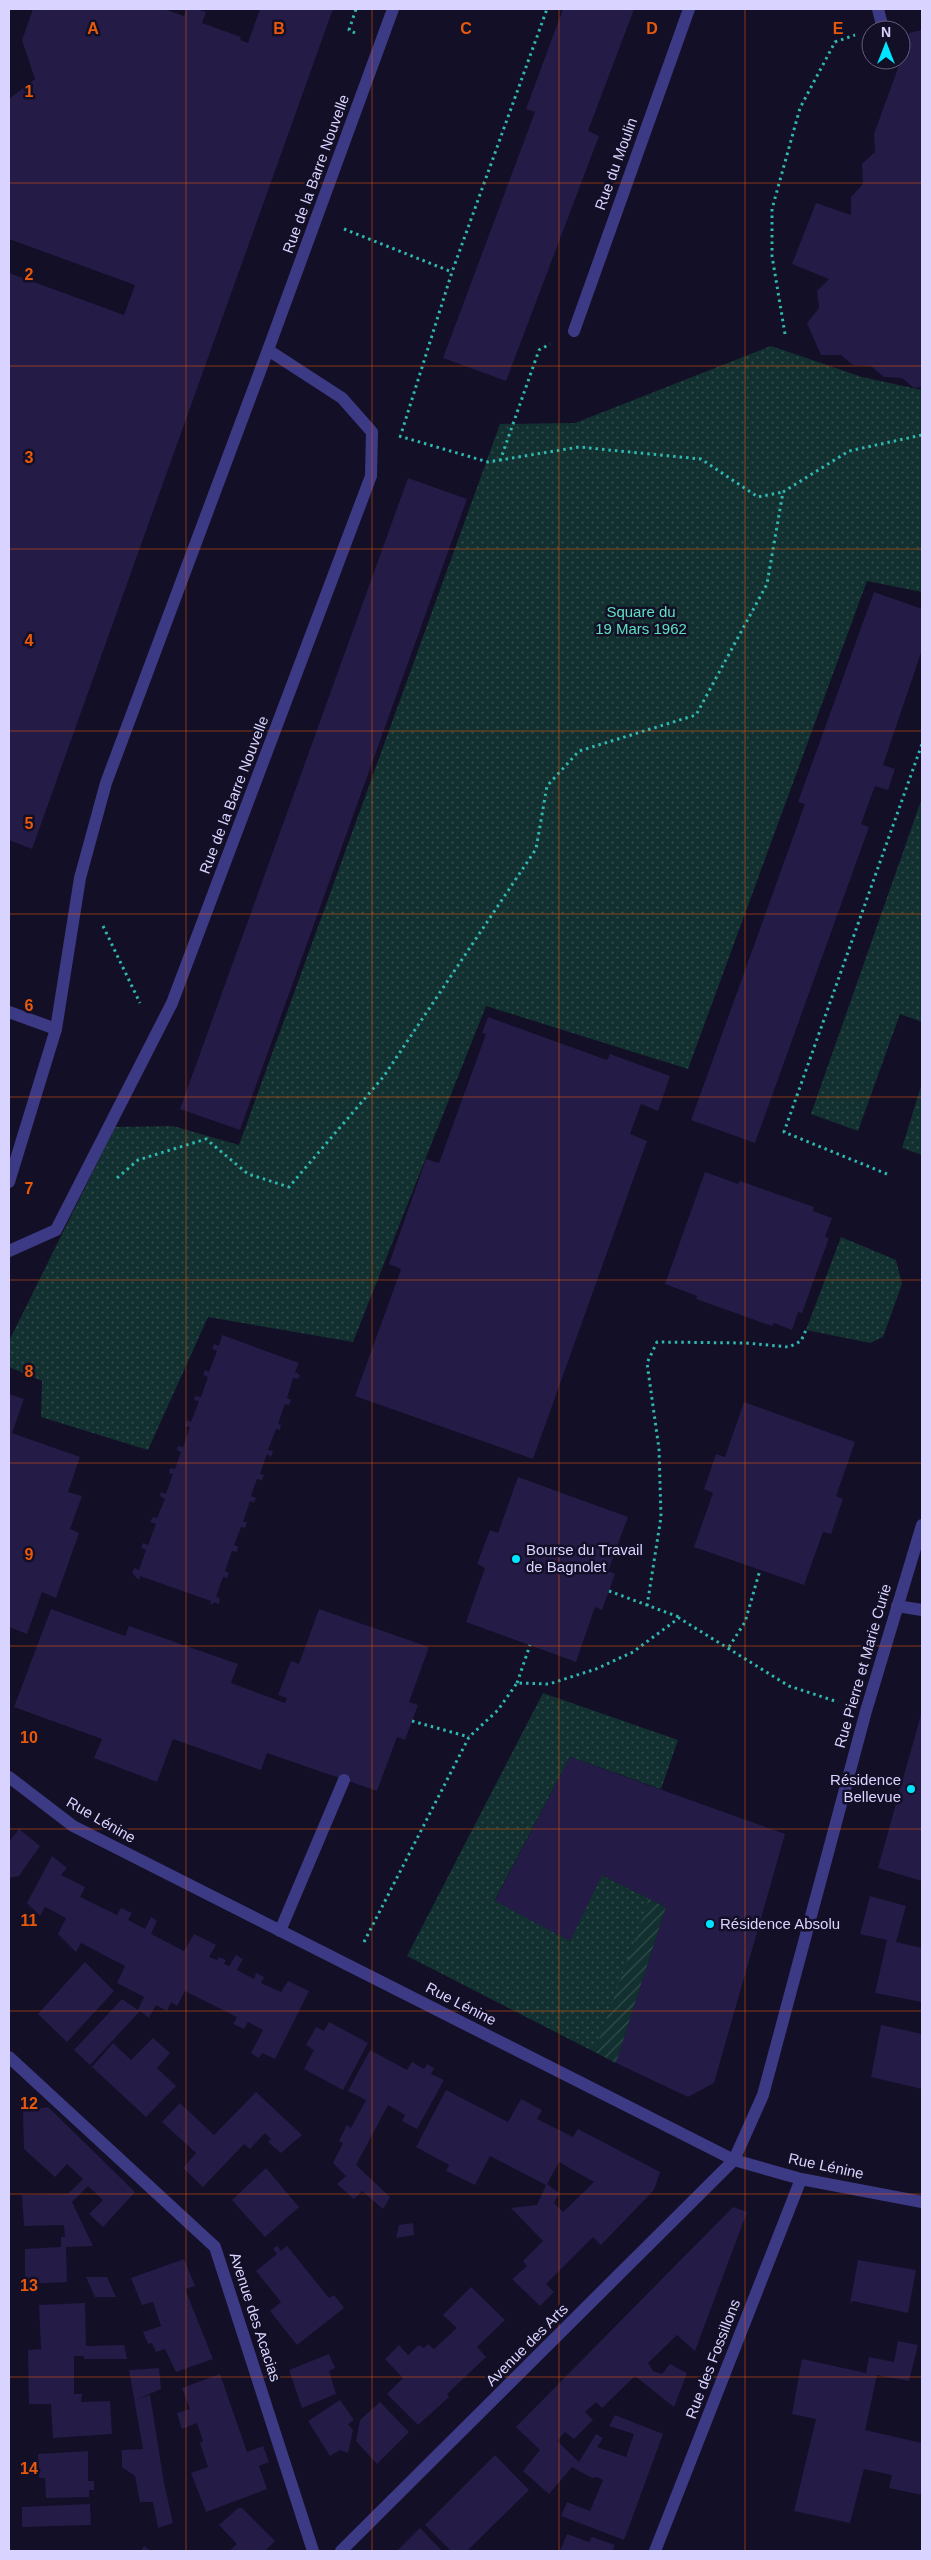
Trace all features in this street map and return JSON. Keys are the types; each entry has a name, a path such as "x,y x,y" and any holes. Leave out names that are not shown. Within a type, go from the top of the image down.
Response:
{"street":[{"name":"Rue de la Barre Nouvelle","path":"9,1182 56,1029 80,878 106,783 393,9"},
{"name":"Rue du Moulin","path":"574,331 689,9"},
{"path":"268,350 342,398 372,432"},
{"name":"Rue de la Barre Nouvelle","path":"9,1251 56,1230 172,1003 371,476 372,432"},
{"path":"9,1012 56,1029"},
{"name":"Rue Pierre et Marie Curie","path":"734,2160 763,2095 866,1712 922,1525"},
{"path":"897,1606 922,1610"},
{"name":"Rue Lénine","path":"9,1777 73,1826 734,2160 801,2179 922,2202"},
{"path":"280,1931 344,1780"},
{"name":"Avenue des Acacias","path":"9,2056 215,2247 314,2551"},
{"name":"Avenue des Arts","path":"342,2551 734,2160"},
{"name":"Rue des Fossillons","path":"655,2551 801,2179"}],"path":[{"path":"401,436 452,272 547,9"},
{"path":"785,334 772,256 772,209 800,108 835,42 861,33"},
{"path":"316,218 452,272"},
{"path":"500,460 539,350 574,331"},
{"path":"372,432 401,436 488,462 578,447 702,459 758,497 783,492 849,451 922,435"},
{"path":"115,1179 138,1160 206,1138 248,1174 289,1187 384,1076 536,849 547,786 578,751 696,715 767,584 783,492"},
{"path":"887,1174 784,1132 922,744"},
{"path":"101,922 134,992"},
{"path":"647,1606 661,1518 659,1449 647,1363 657,1342 746,1343 789,1347 801,1341 806,1330"},
{"path":"729,1647 745,1622 760,1570"},
{"path":"609,1591 679,1618 729,1647 789,1686 866,1712"},
{"path":"517,1683 548,1684 596,1670 633,1652 679,1618"},
{"path":"352,1967 469,1737 498,1710 517,1683 530,1645"},
{"path":"412,1721 469,1737"}],"green space":[{"name":"Square du 19 Mars 1962","path":"771,346 862,377 922,390 922,592 867,581 688,1069 486,1006 353,1342 208,1317 148,1450 41,1417 42,1381 9,1367 9,1341 115,1127 173,1126 239,1145 500,424 575,423"},
{"path":"922,798 922,1022 900,1014 858,1131 811,1114"},
{"path":"922,1083 922,1155 902,1148"},
{"path":"841,1237 896,1260 902,1284 883,1337 870,1343 806,1330"},
{"path":"543,1693 678,1740 661,1789 570,1757 495,1900 602,1875 666,1907 616,2063 407,1956"},
{"path":"649,1899 666,1907 616,2063 595,2052"}],"building":[{"path":"33,9 164,9 184,16 186,9 197,9 206,12 202,23 241,37 240,40 248,43 260,9 333,9 32,849 9,840 9,273 124,315 135,285 9,239 9,99 35,79 22,40"},
{"path":"563,9 634,9 588,131 599,136 506,381 443,358 535,112 526,109"},
{"path":"922,30 922,387 914,388 902,378 884,377 871,366 853,365 841,355 821,355 807,323 819,308 817,291 829,279 792,264 816,203 851,215 851,197 863,184 862,164 875,152 874,134 897,70 911,70 911,33"},
{"path":"408,478 467,499 240,1130 180,1109"},
{"path":"874,592 922,609 922,650 883,765 895,769 888,790 875,786 861,824 869,827 755,1143 691,1120 805,804 798,802"},
{"path":"488,1017 607,1060 610,1054 670,1076 658,1111 641,1104 630,1134 647,1141 533,1459 355,1396 401,1269 389,1264 426,1159 439,1163 486,1034 482,1033"},
{"path":"705,1172 738,1184 740,1181 814,1207 813,1211 832,1218 825,1237 829,1238 802,1313 798,1312 792,1330 774,1323 772,1326 696,1299 697,1296 665,1284"},
{"path":"222,1335 299,1363 295,1372 300,1375 298,1379 293,1378 287,1398 291,1400 289,1405 285,1404 278,1424 281,1425 280,1430 276,1429 268,1450 273,1451 271,1457 267,1454 260,1474 264,1475 262,1480 257,1479 251,1496 256,1498 254,1503 250,1501 243,1522 247,1522 245,1528 241,1527 234,1545 238,1547 237,1552 232,1551 225,1571 229,1573 227,1578 223,1577 216,1597 220,1598 219,1604 214,1602 210,1604 211,1601 140,1576 139,1580 132,1573 134,1568 139,1570 146,1550 141,1548 143,1543 148,1545 156,1524 150,1522 153,1517 157,1518 165,1499 160,1496 161,1492 166,1494 173,1474 169,1473 170,1468 175,1469 181,1452 177,1450 178,1446 183,1447 190,1427 185,1426 187,1420 191,1422 199,1401 194,1400 195,1396 201,1397 208,1377 203,1375 205,1370 209,1372 217,1351 212,1349 214,1344 219,1346"},
{"path":"9,1394 24,1399 12,1433 80,1457 68,1492 82,1496 70,1529 79,1533 56,1598 42,1592 27,1634 9,1627"},
{"path":"744,1402 855,1442 836,1496 843,1499 831,1534 823,1532 804,1585 694,1547 713,1493 704,1489 716,1454 725,1457"},
{"path":"518,1477 628,1517 608,1571 615,1574 602,1610 595,1607 576,1662 466,1622 485,1568 477,1564 490,1530 498,1533"},
{"path":"51,1609 125,1636 129,1626 238,1664 231,1683 285,1703 287,1698 278,1695 291,1661 299,1664 319,1609 429,1647 409,1702 418,1705 405,1740 397,1737 377,1791 267,1753 261,1770 173,1739 157,1782 94,1758 102,1739 14,1707"},
{"name":"Résidence Bellevue","path":"922,1711 922,1881 878,1868"},
{"name":"Résidence Absolu","path":"570,1757 785,1834 714,2083 688,2097 616,2063 666,1907 602,1875 570,1941 495,1901"},
{"path":"19,1829 40,1846 19,1876 9,1878 9,1842"},
{"path":"52,1856 67,1868 61,1875 85,1887 80,1897 117,1915 121,1908 132,1913 128,1920 145,1929 151,1917 157,1921 151,1934 184,1951 194,1934 216,1945 209,1957 217,1960 219,1957 226,1960 224,1964 229,1966 236,1955 243,1959 237,1970 254,1979 256,1973 264,1977 261,1983 281,1992 288,1981 309,1991 275,2059 262,2053 259,2058 251,2053 263,2030 248,2022 244,2029 233,2024 237,2017 185,1991 177,2006 171,2002 167,2011 156,2005 149,2018 140,2011 90,2065 74,2050 122,1999 138,2010 144,1997 117,1983 125,1966 81,1943 76,1952 58,1934 66,1918 45,1907 40,1916 27,1903"},
{"path":"870,1896 906,1906 896,1942 922,1948 922,2002 875,1993 887,1940 860,1934"},
{"path":"85,1962 114,1991 67,2042 38,2014"},
{"path":"329,2022 368,2043 343,2090 304,2069 314,2050 306,2045 316,2027 324,2031"},
{"path":"881,2025 922,2034 922,2089 871,2077"},
{"path":"153,2038 170,2053 157,2068 176,2086 146,2117 92,2067 113,2043 131,2060"},
{"path":"370,2050 407,2070 412,2062 424,2069 427,2064 434,2068 431,2074 444,2080 417,2129 402,2121 405,2115 388,2105 356,2165 390,2197 383,2209 362,2191 354,2199 337,2184 346,2176 333,2163 343,2143 339,2141 347,2125 351,2128 366,2100 348,2091"},
{"path":"446,2090 508,2122 521,2099 542,2110 537,2119 573,2137 578,2129 660,2172 654,2190 601,2245 593,2237 546,2284 554,2292 540,2306 512,2279 527,2266 523,2261 543,2241 511,2208 537,2205 546,2185 490,2156 475,2185 446,2171 449,2165 416,2147","holes":["559,2162 594,2182 563,2212 554,2203 559,2193 547,2184"]},
{"path":"256,2092 302,2135 281,2153 268,2142 271,2139 265,2133 250,2149 244,2144 203,2187 183,2168 196,2153 162,2122 180,2103 214,2135"},
{"path":"48,2107 135,2192 103,2227 89,2214 103,2200 88,2186 72,2202 93,2246 66,2247 67,2282 25,2284 25,2249 61,2247 61,2237 65,2237 64,2225 24,2226 22,2195 68,2194 83,2179 67,2164 55,2177 24,2149 23,2111"},
{"path":"266,2168 299,2207 265,2237 232,2200"},
{"path":"733,2207 747,2212 695,2351 677,2335 648,2363 653,2371 662,2374 670,2364 687,2373 674,2407 635,2376 602,2408 596,2402 585,2412 593,2420 574,2439 565,2432 557,2441 579,2462 596,2434 603,2438 597,2447 626,2457 634,2434 609,2426 615,2415 663,2434 624,2540 561,2516 567,2502 590,2511 603,2480 597,2477 592,2478 572,2467 549,2494 523,2471 540,2450 516,2427"},
{"path":"413,2223 414,2235 396,2238 399,2225"},
{"path":"277,2246 281,2251 287,2246 329,2298 334,2295 344,2308 297,2345 270,2311 281,2302 256,2271 277,2254 273,2249"},
{"path":"184,2259 195,2286 185,2289 213,2359 176,2372 165,2349 156,2352 152,2343 148,2344 143,2332 161,2326 153,2302 142,2305 131,2278"},
{"path":"858,2260 916,2270 908,2313 853,2301 850,2304"},
{"path":"86,2277 107,2277 116,2297 95,2297"},
{"path":"471,2287 505,2320 477,2347 486,2357 447,2394 449,2397 418,2425 387,2394 403,2378 385,2359 399,2345 408,2355 419,2345 424,2348 428,2344 434,2349 457,2328 443,2315"},
{"path":"85,2303 86,2346 124,2345 127,2359 84,2359 84,2356 74,2356 74,2394 82,2394 81,2402 110,2401 112,2434 53,2438 51,2404 29,2404 28,2350 41,2349 39,2305"},
{"path":"898,2341 918,2345 909,2381 877,2375 865,2430 922,2443 922,2495 889,2488 892,2475 864,2469 850,2523 794,2511 816,2419 792,2414 802,2359 866,2373 869,2357 894,2362"},
{"path":"329,2354 335,2368 329,2371 336,2394 302,2408 289,2370"},
{"path":"159,2368 161,2389 138,2399 150,2395 164,2483 173,2523 158,2528 153,2502 140,2502 135,2476 122,2467 122,2450 143,2449 129,2370"},
{"path":"220,2374 247,2452 263,2446 269,2462 259,2466 267,2489 206,2512 191,2473 208,2467 200,2443 203,2441 197,2423 182,2429 177,2413 190,2409 182,2388"},
{"path":"340,2400 354,2420 348,2424 353,2430 348,2453 340,2450 330,2456 308,2421"},
{"path":"380,2402 409,2432 377,2464 356,2441 360,2420"},
{"path":"88,2451 88,2481 94,2481 94,2490 89,2490 89,2497 46,2498 45,2478 39,2478 38,2454"},
{"path":"495,2455 529,2490 467,2551 451,2551 425,2525"},
{"path":"90,2504 91,2525 22,2527 22,2507"},
{"path":"238,2508 242,2508 275,2541 265,2551 229,2551 237,2544 219,2525"},
{"path":"420,2528 442,2551 397,2551"},
{"path":"567,2534 589,2542 592,2537 615,2545 612,2551 560,2551"},
{"path":"144,2546 151,2551 141,2551"}],"place":[{"name":"Bourse du Travail de Bagnolet","path":"516,1559"},
{"name":"Résidence Bellevue","path":"911,1789"},
{"name":"Résidence Absolu","path":"710,1924"}]}
